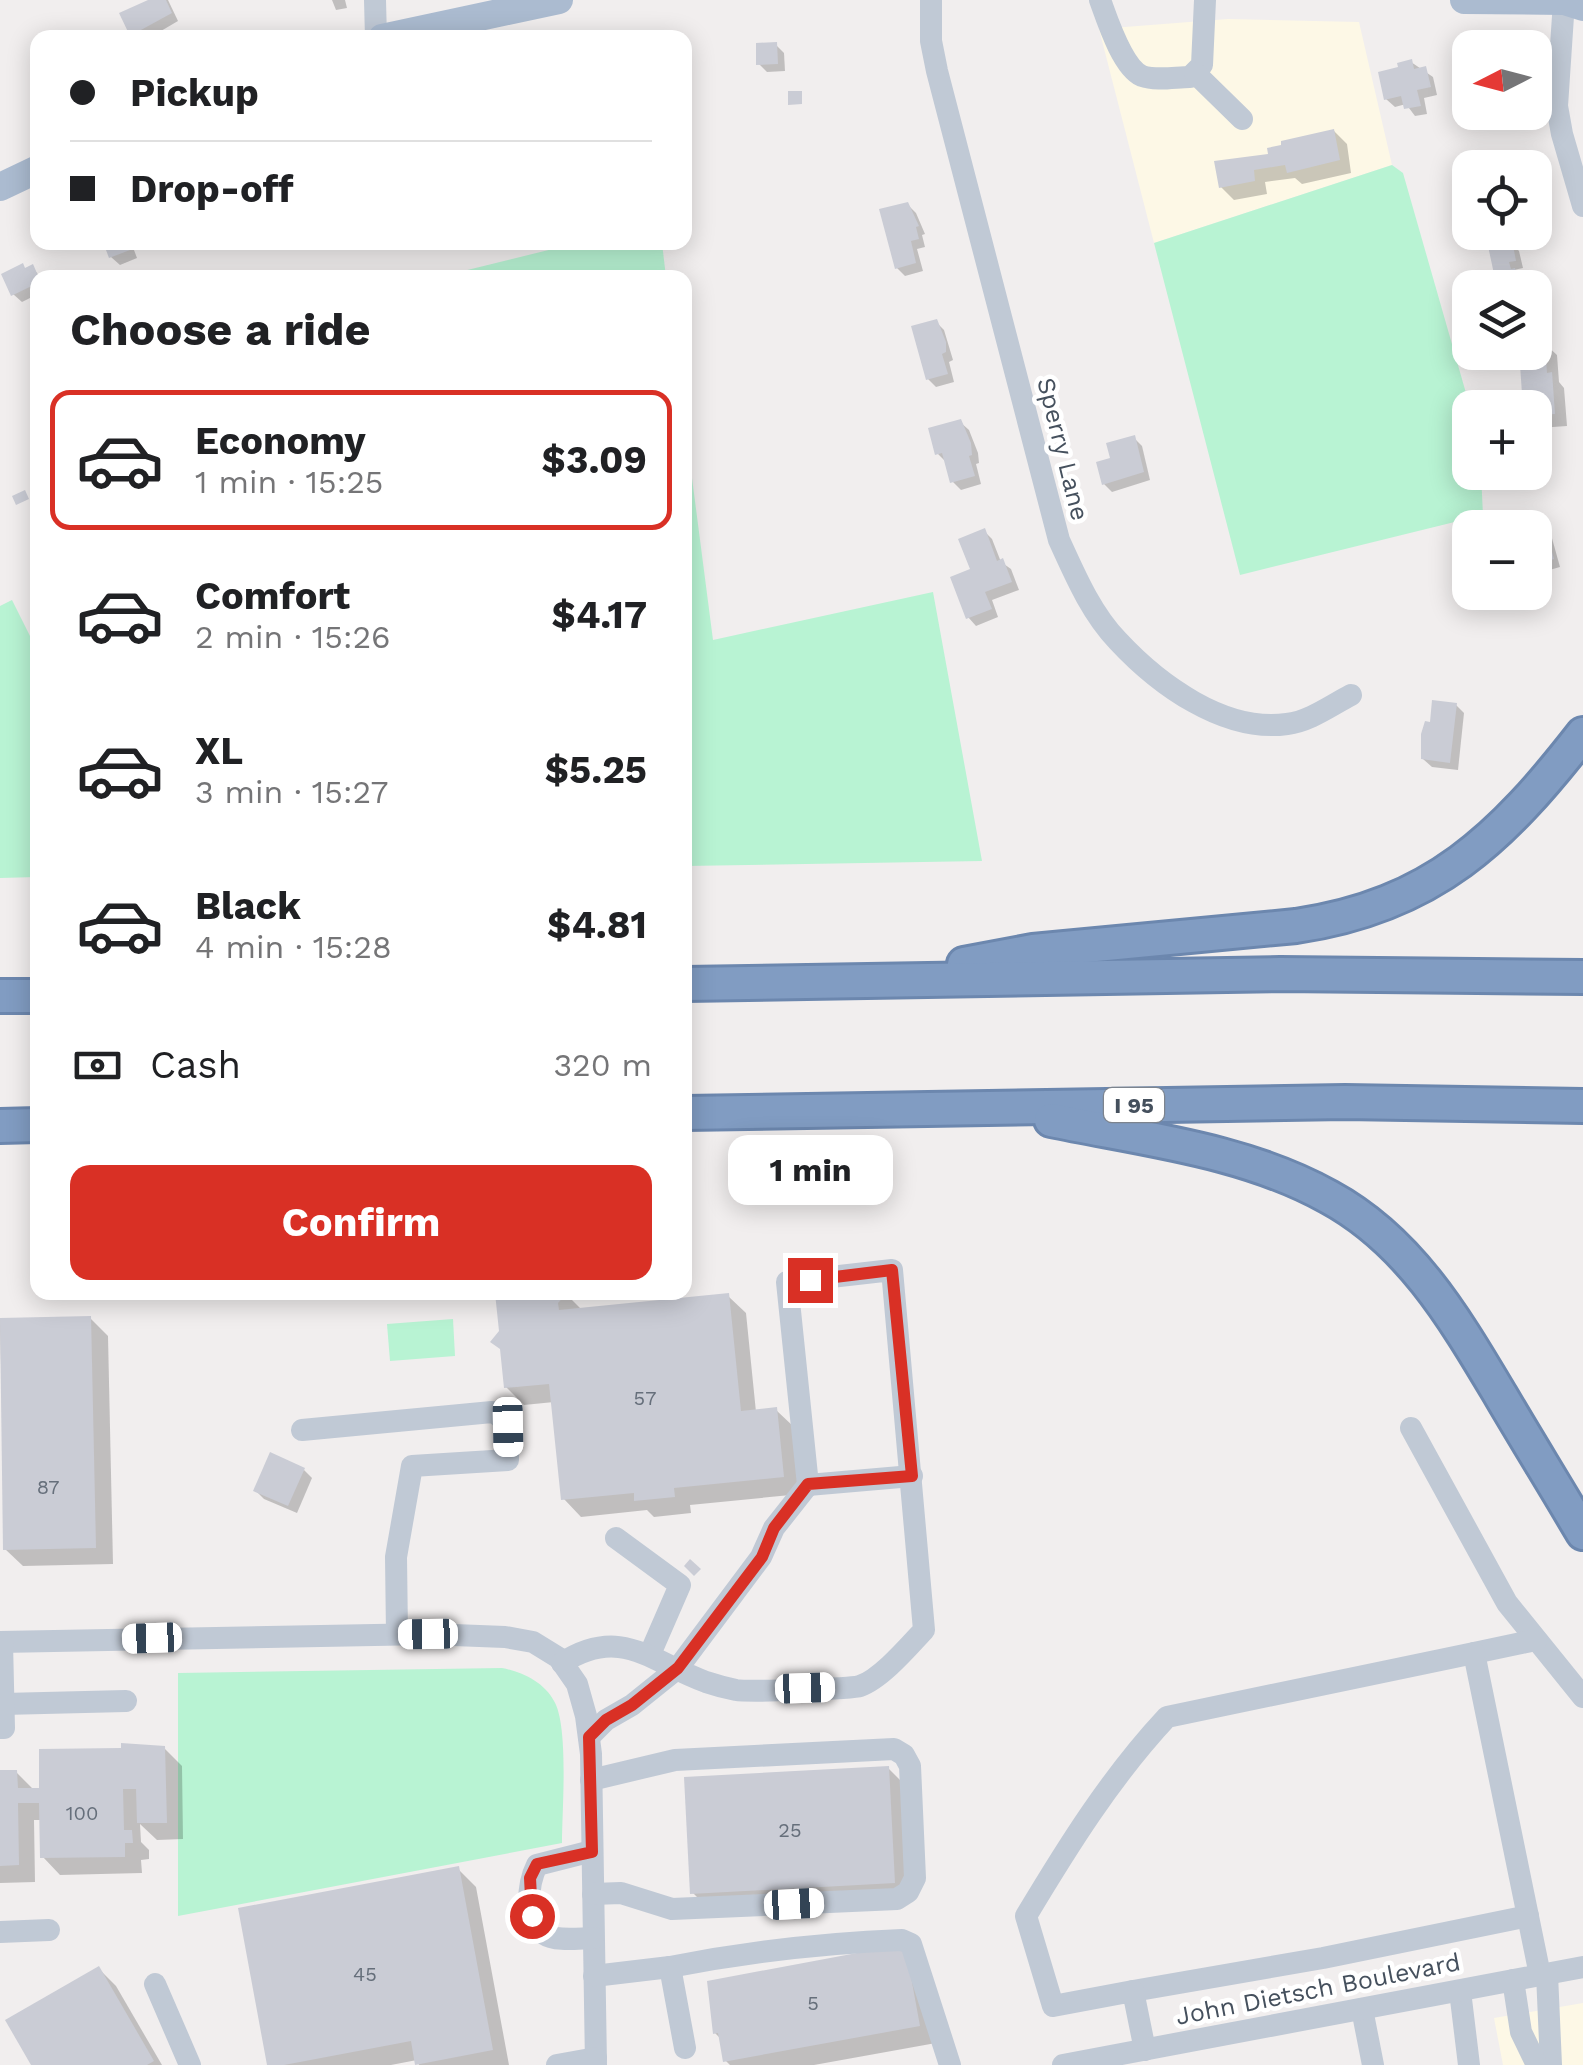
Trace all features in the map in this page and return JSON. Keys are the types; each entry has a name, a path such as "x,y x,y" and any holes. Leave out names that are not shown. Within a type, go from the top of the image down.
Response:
{"highway":[{"path":"873,981 1033,951 1316,923 1376,906 1444,873 1496,835 1528,804 1583,734"},
{"path":"692,984 1280,974 1583,977"},
{"path":"0,996 30,996"},
{"name":"I 95","path":"692,1113 1345,1102 1583,1106"},
{"path":"992,1108 1254,1166 1313,1188 1370,1224 1416,1267 1445,1304 1583,1533"},
{"path":"0,1126 30,1125"}],"main road":[{"path":"417,30 559,0"},
{"path":"1464,0 1566,1 1583,7"},
{"path":"0,187 30,172"}],"street":[{"path":"375,0 378,30"},
{"name":"Sperry Lane","path":"930,0 932,41 942,89 1059,540 1082,589 1116,639 1154,674 1192,701 1231,717 1264,725 1285,724 1305,720 1350,695"},
{"path":"1100,0 1115,39 1134,70 1154,78 1190,77 1202,65 1205,0"},
{"path":"1566,1 1558,106 1583,206"},
{"path":"1196,73 1242,119"},
{"path":"562,1663 600,1646 638,1648 650,1654 678,1668 704,1681 738,1690 860,1686 897,1658 924,1630 892,1270 787,1282 808,1484 774,1528 762,1557 678,1668 632,1705 606,1720 589,1737"},
{"path":"302,1430 497,1413 508,1427 508,1460 412,1466"},
{"path":"397,1634 396,1558 412,1466 412,1422"},
{"path":"1411,1428 1507,1603 1583,1698"},
{"path":"808,1484 912,1476"},
{"path":"616,1538 680,1585 650,1654"},
{"path":"0,1728 4,1728 1,1642 397,1634 505,1637 534,1642 562,1663 577,1684 589,1737 596,2062 557,2065"},
{"path":"1528,1916 1324,1958 1053,2006 1026,1916 1082,1824 1137,1749 1167,1717 1536,1640"},
{"path":"1474,1653 1528,1916 1544,1975 1551,2065"},
{"path":"3,1704 126,1700"},
{"path":"591,1780 675,1760 894,1750 910,1766 916,1878 908,1892 897,1899 672,1909 620,1892 592,1894"},
{"path":"592,1852 537,1864 530,1878 530,1895 532,1916 540,1932 548,1937 594,1938"},
{"path":"0,1932 49,1930"},
{"path":"594,1976 840,1942 902,1940 911,1944 950,2065"},
{"path":"670,1967 684,2048"},
{"name":"John Dietsch Boulevard","path":"1063,2065 1583,1967"},
{"path":"1513,1980 1520,2032 1537,2065"},
{"path":"155,1984 190,2065"},
{"path":"1132,1990 1144,2050"},
{"path":"1460,1991 1469,2065"},
{"path":"1362,2008 1373,2065"}],"shaded area":[{"path":"1228,19 1359,22 1392,165 1154,243 1099,29"},
{"path":"1583,2003 1583,2065 1503,2065 1494,2018"}],"green space":[{"path":"1392,165 1403,173 1452,344 1452,370 1459,370 1465,390 1452,390 1452,490 1482,490 1483,510 1452,510 1452,523 1240,575 1154,243"},
{"path":"549,250 663,250 665,270 467,270"},
{"path":"692,478 713,640 933,592 982,861 692,866"},
{"path":"12,600 30,636 30,877 0,878 0,606"},
{"path":"453,1319 455,1356 390,1361 387,1324"},
{"path":"502,1668 538,1683 550,1694 559,1713 563,1748 562,1843 178,1916 178,1673"}],"building":[{"path":"148,0 166,0 172,13 141,30 127,30 119,13"},
{"path":"777,42 778,64 756,65 756,43"},
{"path":"1412,59 1414,69 1426,66 1431,87 1417,90 1421,106 1404,109 1401,96 1384,100 1378,72"},
{"path":"788,91 802,91 802,104 788,105"},
{"path":"1334,129 1340,160 1287,173 1285,165 1254,170 1255,181 1219,188 1214,161 1268,154 1267,148 1281,145 1281,141"},
{"path":"908,202 919,226 919,239 911,241 916,263 895,269 879,209"},
{"path":"106,250 130,250 109,258"},
{"path":"1489,250 1514,250 1516,261 1509,262 1515,270 1493,270"},
{"path":"23,263 25,268 33,264 36,270 30,270 30,287 11,296 1,274"},
{"path":"937,319 946,342 946,352 942,354 948,374 926,380 911,326"},
{"path":"1520,370 1552,372 1555,414 1552,390 1522,390"},
{"path":"961,419 971,443 969,456 975,476 950,483 942,453 935,455 928,428"},
{"path":"1135,435 1144,472 1102,485 1096,462 1110,458 1106,443"},
{"path":"25,490 29,499 16,505 12,496"},
{"path":"985,528 997,561 1003,558 1012,582 985,592 992,609 966,619 950,577 970,569 958,539"},
{"path":"1432,700 1457,703 1450,763 1421,759 1421,734 1425,721 1430,722"},
{"path":"729,1293 741,1411 777,1407 784,1477 674,1488 675,1497 634,1501 634,1493 561,1500 549,1384 504,1388 500,1349 490,1342 499,1331 496,1300 561,1300 559,1310 692,1300 692,1297"},
{"path":"91,1316 96,1548 3,1550 0,1318"},
{"path":"270,1452 305,1468 288,1506 253,1491"},
{"path":"690,1559 701,1569 694,1576 684,1566"},
{"path":"121,1743 165,1746 167,1823 137,1823 136,1789 123,1789 124,1830 132,1830 133,1843 125,1843 125,1857 40,1858 39,1803 18,1803 19,1865 0,1866 0,1770 17,1770 18,1788 39,1788 39,1749 121,1748"},
{"path":"889,1766 895,1883 690,1894 684,1777"},
{"path":"459,1866 493,2050 415,2065 411,2041 267,2065 238,1908"},
{"path":"905,1944 920,2026 723,2062 718,2033 713,2034 707,1981"},
{"path":"99,1966 154,2061 147,2065 31,2065 5,2020"}],"route":[{"path":"532,1916 530,1878 537,1864 592,1852 589,1737 606,1720 632,1705 678,1668 762,1557 774,1528 808,1484 912,1476 892,1270 810,1280"}]}
